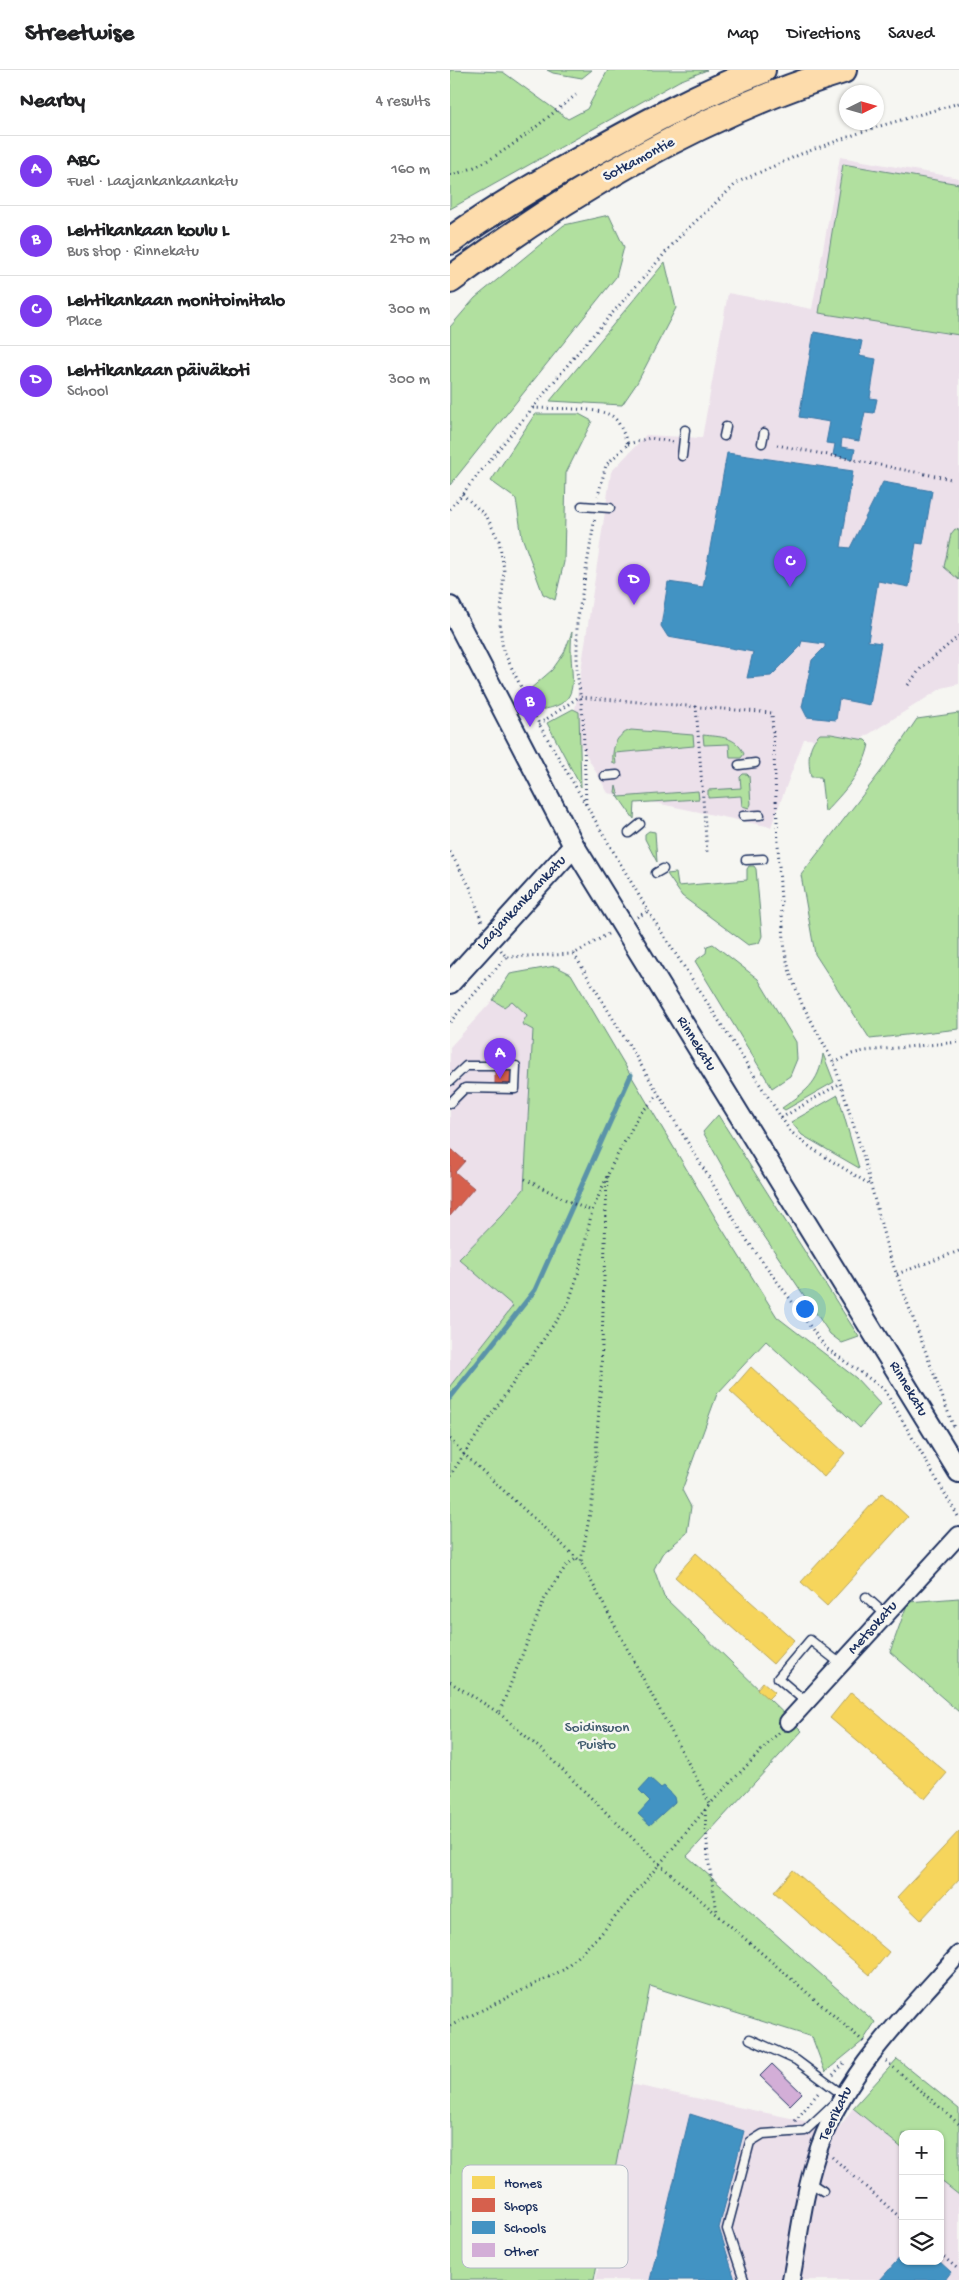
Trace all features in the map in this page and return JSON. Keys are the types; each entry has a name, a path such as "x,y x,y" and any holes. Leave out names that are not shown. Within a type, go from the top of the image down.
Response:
{"highway":[{"name":"Sotkamontie","path":"450,241 522,194 633,130 686,103 762,70"},
{"name":"Sotkamontie","path":"450,280 544,215 594,184 653,152 752,103 805,82 843,70"}],"street":[{"name":"Rinnekatu","path":"450,607 574,846 959,1472"},
{"name":"Laajankankaankatu","path":"455,974 574,846"},
{"name":"Metsokatu","path":"788,1722 959,1535"},
{"name":"Teerikatu","path":"791,2280 809,2182 820,2146 843,2095 874,2050 959,1954"}],"lane":[{"path":"724,436 726,427"},
{"path":"682,456 685,430"},
{"path":"762,443 764,433"},
{"path":"582,506 610,508"},
{"path":"739,765 755,763"},
{"path":"605,776 617,775"},
{"path":"743,816 760,815"},
{"path":"629,833 640,824"},
{"path":"746,860 763,859"},
{"path":"450,1081 466,1066 516,1066 514,1089 465,1088 450,1103"},
{"path":"866,1598 885,1614"},
{"path":"806,1702 778,1678 810,1640 840,1664"},
{"path":"744,2280 727,2229 750,2142 763,2134 805,2131 843,2095 796,2060 750,2039"},
{"path":"809,2182 823,2191"}],"path":[{"path":"450,175 464,172 494,157 576,95"},
{"path":"450,509 580,350 682,235 738,182 870,129 959,103"},
{"path":"532,408 599,412 612,416 617,420 628,444"},
{"path":"586,805 583,717 577,671 577,624 602,474 606,465 628,444 638,439 650,438 683,443"},
{"path":"776,445 951,479"},
{"path":"462,494 488,517 499,541 504,569 500,627 503,650 539,724 648,911 790,1131 811,1148 870,1184"},
{"path":"908,685 942,648 959,636"},
{"path":"539,724 579,697 624,699"},
{"path":"696,706 707,852"},
{"path":"780,886 785,953 790,973 802,1004 834,1063 897,1274 956,1432"},
{"path":"635,918 648,911"},
{"path":"574,954 746,1238 826,1348 884,1389 959,1518"},
{"path":"450,1022 506,957"},
{"path":"834,1063 852,1054 864,1051 959,1042"},
{"path":"781,1118 841,1083"},
{"path":"450,1476 568,1304 579,1271 592,1211 607,1176 639,1115 660,1094"},
{"path":"581,1562 593,1496 601,1378 607,1176"},
{"path":"525,1179 592,1211"},
{"path":"897,1274 959,1251"},
{"path":"450,1439 581,1562 710,1804"},
{"path":"499,1713 546,1596 566,1566 577,1558"},
{"path":"450,1682 499,1713 544,1752 659,1864 717,1912 959,2124"},
{"path":"450,2026 564,1970 600,1935 710,1804 788,1722"},
{"path":"705,1810 708,1858 717,1912"},
{"path":"820,2146 899,2216"},
{"path":"944,2257 959,2270"}],"shaded area":[{"path":"840,157 959,178 959,684 942,688 858,741 804,739 771,827 608,793 572,730 611,472 646,435 702,438 728,293 812,309"},
{"path":"493,1000 504,1007 512,1001 527,1015 533,1029 524,1190 460,1259 513,1306 450,1386 450,1047"},
{"path":"630,2084 819,2124 837,2130 853,2108 899,2146 899,2265 944,2265 944,2183 959,2195 959,2280 596,2280 598,2268 628,2268 628,2165 616,2165"}],"green space":[{"path":"450,70 503,72 568,119 587,109 608,70 707,70 679,81 450,209"},
{"path":"547,70 592,70 582,78 553,73"},
{"path":"843,164 959,184 959,335 819,313"},
{"path":"609,215 624,247 616,277 450,485 450,327 475,298 564,225"},
{"path":"665,262 676,308 637,383 622,405 550,401"},
{"path":"535,414 579,414 592,421 566,473 564,562 555,600 543,594 522,537 516,499 491,481"},
{"path":"955,529 959,530 959,580 944,567 951,534"},
{"path":"572,632 572,685 570,693 561,704 539,710 529,690 552,670 564,653"},
{"path":"573,709 579,712 581,787 547,723"},
{"path":"959,713 959,1029 870,1039 815,954 801,875 885,766 917,719"},
{"path":"631,730 693,735 694,746 615,753 616,765 613,763 614,747 621,735"},
{"path":"820,734 865,740 869,744 858,772 846,789 825,812 821,777 811,777 809,766 811,748"},
{"path":"703,735 727,738 737,744 744,754 741,758 730,758 729,744 704,745"},
{"path":"743,774 749,776 751,804 749,808 742,806 741,796 708,798 708,790 741,788 740,777"},
{"path":"616,786 619,797 698,791 699,799 635,803 634,819 615,792"},
{"path":"649,831 655,832 657,862 645,839 645,834"},
{"path":"749,866 754,866 756,869 762,936 759,943 748,945 682,896 667,874 676,873 678,886 747,880 747,869"},
{"path":"713,944 758,979 796,1042 797,1059 790,1076 772,1088 695,961 706,953 707,946"},
{"name":"Soidinsuon Puisto","path":"555,966 571,974 719,1224 777,1317 856,1378 880,1404 860,1428 766,1341 717,1394 682,1490 691,1507 687,1533 662,1554 654,1569 664,1597 802,1731 687,1856 875,2022 863,2041 825,2072 812,2037 650,1986 616,2165 462,2165 462,2268 596,2268 594,2280 450,2280 450,1386 513,1306 459,1259 503,1214 524,1189 533,1030 522,1024 527,1015 512,1001 504,1007 493,1000 510,974"},
{"path":"823,1054 834,1082 785,1110 782,1108 810,1086 818,1073"},
{"path":"838,1095 859,1168 802,1135 791,1122"},
{"path":"718,1115 859,1337 842,1343 830,1334 748,1212 703,1132"},
{"path":"959,1598 959,1712 890,1652 908,1602"},
{"path":"897,2059 959,2109 959,2195 944,2183 944,2130 899,2130 899,2146 853,2108"}],"building: Homes":[{"path":"751,1367 845,1453 824,1477 730,1391"},
{"path":"882,1493 908,1517 827,1606 801,1582"},
{"path":"696,1553 794,1640 773,1664 675,1577"},
{"path":"763,1682 775,1692 768,1699 757,1689"},
{"path":"851,1692 947,1773 925,1799 830,1718"},
{"path":"959,1831 959,1879 921,1920 897,1897"},
{"path":"793,1870 889,1952 870,1975 774,1892"}],"building: Shops":[{"path":"495,1070 513,1070 512,1087 495,1087"},
{"path":"450,1148 465,1161 455,1172 474,1188 450,1216"}],"building: Schools":[{"path":"814,332 862,341 859,356 876,359 870,398 877,399 874,413 865,412 859,441 842,438 841,447 855,449 853,459 833,455 835,444 826,443 830,422 799,417"},
{"path":"727,453 853,471 841,547 850,548 883,482 932,491 923,544 916,543 909,587 878,581 868,641 881,643 870,705 839,699 836,720 807,717 802,707 812,660 825,647 825,644 802,641 800,647 771,676 747,678 753,652 668,637 661,626 668,582 703,587"},
{"path":"650,1778 661,1788 664,1786 674,1797 675,1802 650,1825 638,1814 650,1801 639,1790"},
{"path":"690,2114 744,2131 719,2228 735,2280 650,2280"},
{"path":"899,2259 899,2265 943,2265 951,2272 945,2280 880,2280"}],"building: Other":[{"path":"772,2064 802,2093 790,2105 760,2076"}],"waterway":[{"path":"450,1398 535,1290 631,1075"}],"place":[{"name":"Lehtikankaan monitoimitalo","path":"790,587"},
{"name":"Lehtikankaan päiväkoti","path":"634,605"},
{"name":"Lehtikankaan koulu L","path":"530,727"},
{"name":"ABC","path":"500,1079"}]}
